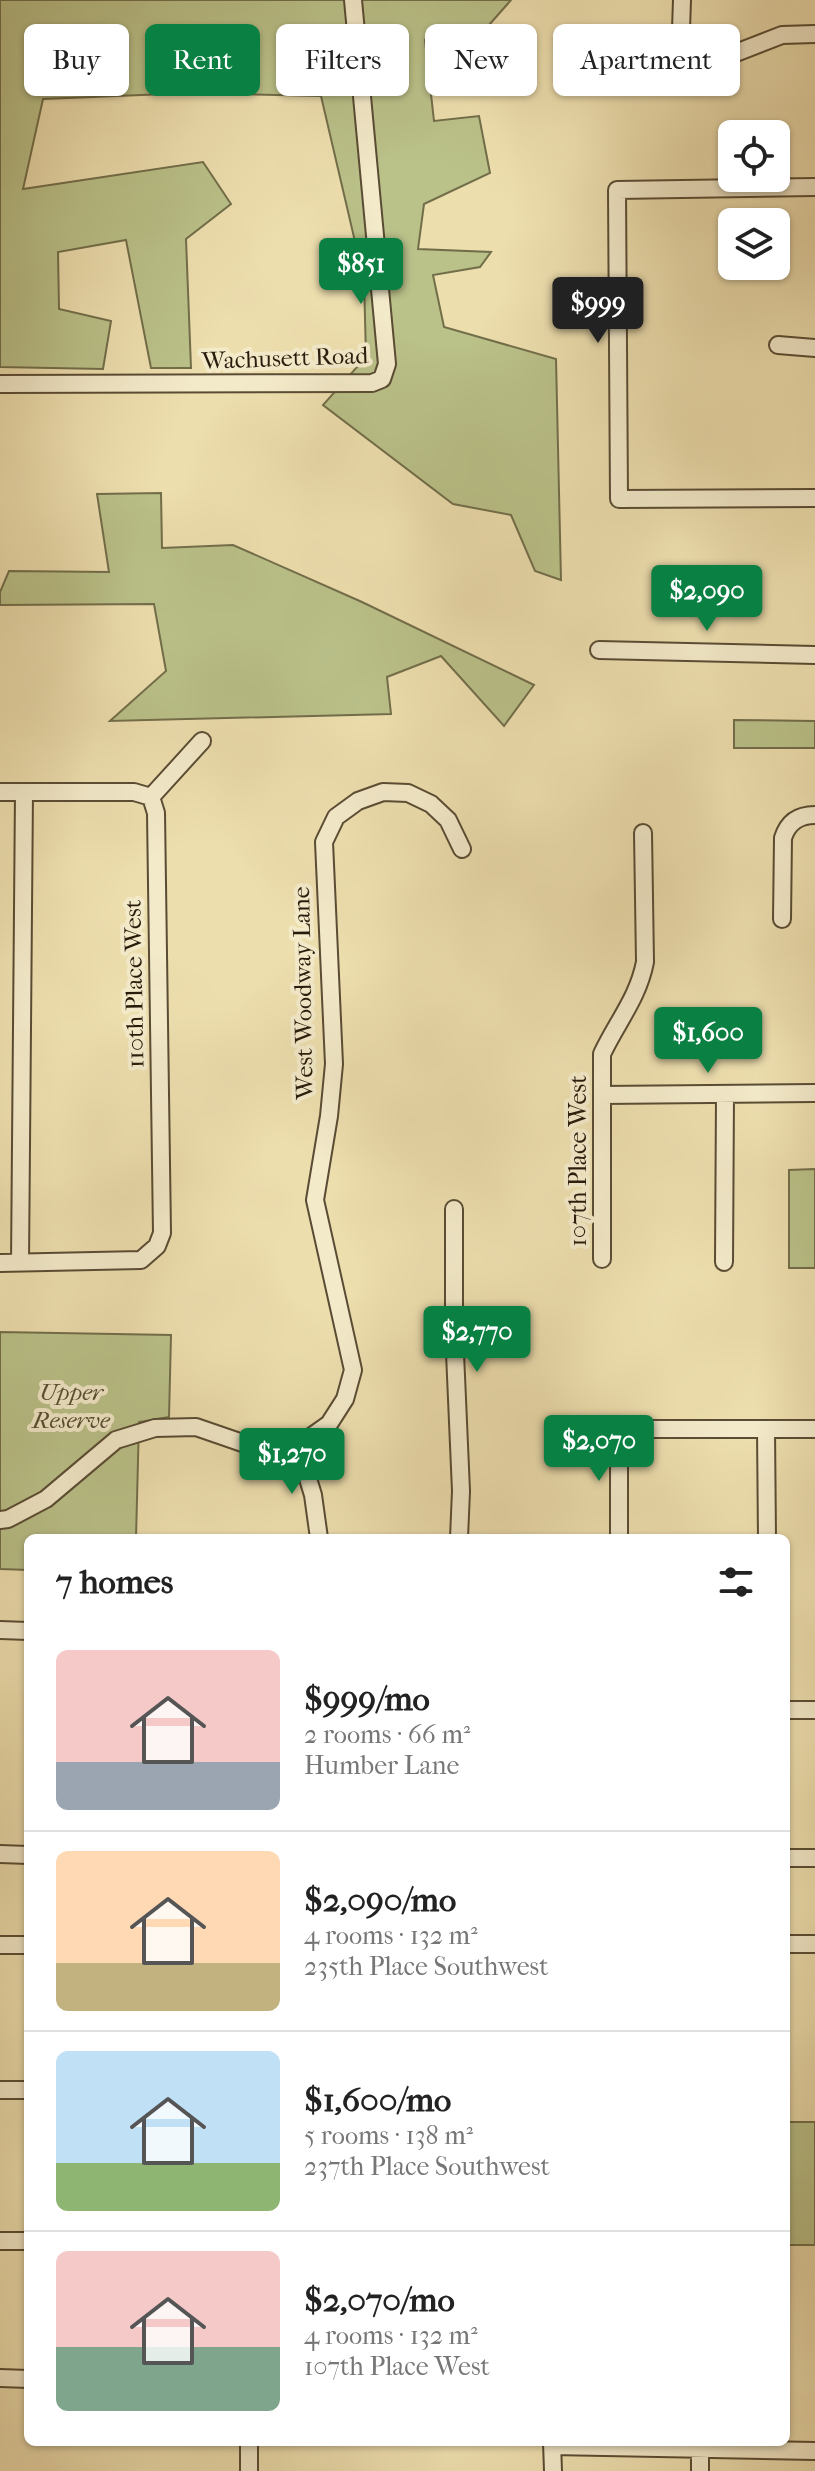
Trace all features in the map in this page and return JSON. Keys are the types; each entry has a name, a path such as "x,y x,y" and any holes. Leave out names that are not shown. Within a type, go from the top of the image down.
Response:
{"street":[{"name":"Wachusett Road","path":"0,384 372,383 382,379 387,364 353,0"},
{"path":"681,24 682,0"},
{"path":"740,51 782,35 815,34"},
{"path":"815,187 617,190 619,499 815,498"},
{"path":"778,345 815,348"},
{"path":"599,650 815,655"},
{"path":"0,792 134,792 151,797 202,741"},
{"path":"0,1263 20,1263 24,792"},
{"name":"West Woodway Lane","path":"298,1446 329,1424 345,1399 353,1370 315,1200 334,1064 324,842 336,817 358,801 383,792 408,793 431,804 448,820 462,849"},
{"name":"110th Place West","path":"20,1263 141,1260 157,1246 162,1233 156,813 151,797"},
{"path":"782,919 783,838 786,828 804,815 815,815"},
{"name":"107th Place West","path":"602,1259 602,1054 632,1004 645,962 643,833"},
{"path":"602,1095 815,1093"},
{"path":"724,1262 725,1095"},
{"path":"454,1209 454,1330 461,1476 459,1534"},
{"path":"0,1520 8,1519 46,1499 116,1440 155,1428 196,1427 254,1447 298,1446 313,1495 318,1534"},
{"path":"619,1534 619,1429 815,1429"},
{"path":"766,1429 767,1534"},
{"path":"0,1630 24,1631"},
{"path":"790,1710 815,1710"},
{"path":"0,1854 24,1855"},
{"path":"790,1858 815,1858"},
{"path":"790,1944 815,1944"},
{"path":"0,1945 24,1945"},
{"path":"0,2090 24,2090"},
{"path":"0,2241 24,2241"},
{"path":"0,2378 24,2379"},
{"path":"249,2446 249,2471"},
{"path":"552,2446 553,2471"},
{"path":"601,2446 815,2451"},
{"path":"700,2450 700,2471"}],"green space":[{"path":"0,0 511,0 490,24 425,24 425,96 431,96 434,121 479,116 490,173 424,204 418,249 491,252 480,267 433,275 444,327 556,359 561,580 535,571 511,515 453,504 323,405 366,357 364,280 321,96 409,96 409,24 276,24 276,95 260,95 260,24 145,24 145,95 129,96 129,24 24,24 24,96 117,96 43,99 23,189 203,162 231,204 186,239 191,368 151,368 126,240 58,252 59,309 111,321 103,369 0,367"},
{"path":"161,493 162,548 233,545 362,602 534,685 504,726 441,656 387,677 391,714 110,721 166,671 154,604 0,605 0,592 9,571 109,572 97,494"},
{"path":"734,720 815,721 815,748 734,748"},
{"path":"815,1169 815,1268 789,1268 789,1170"},
{"name":"Upper Reserve","path":"0,1332 171,1335 169,1417 139,1422 136,1534 24,1534 24,1570 0,1569"},
{"path":"790,2122 815,2122 815,2245 790,2245"}]}
